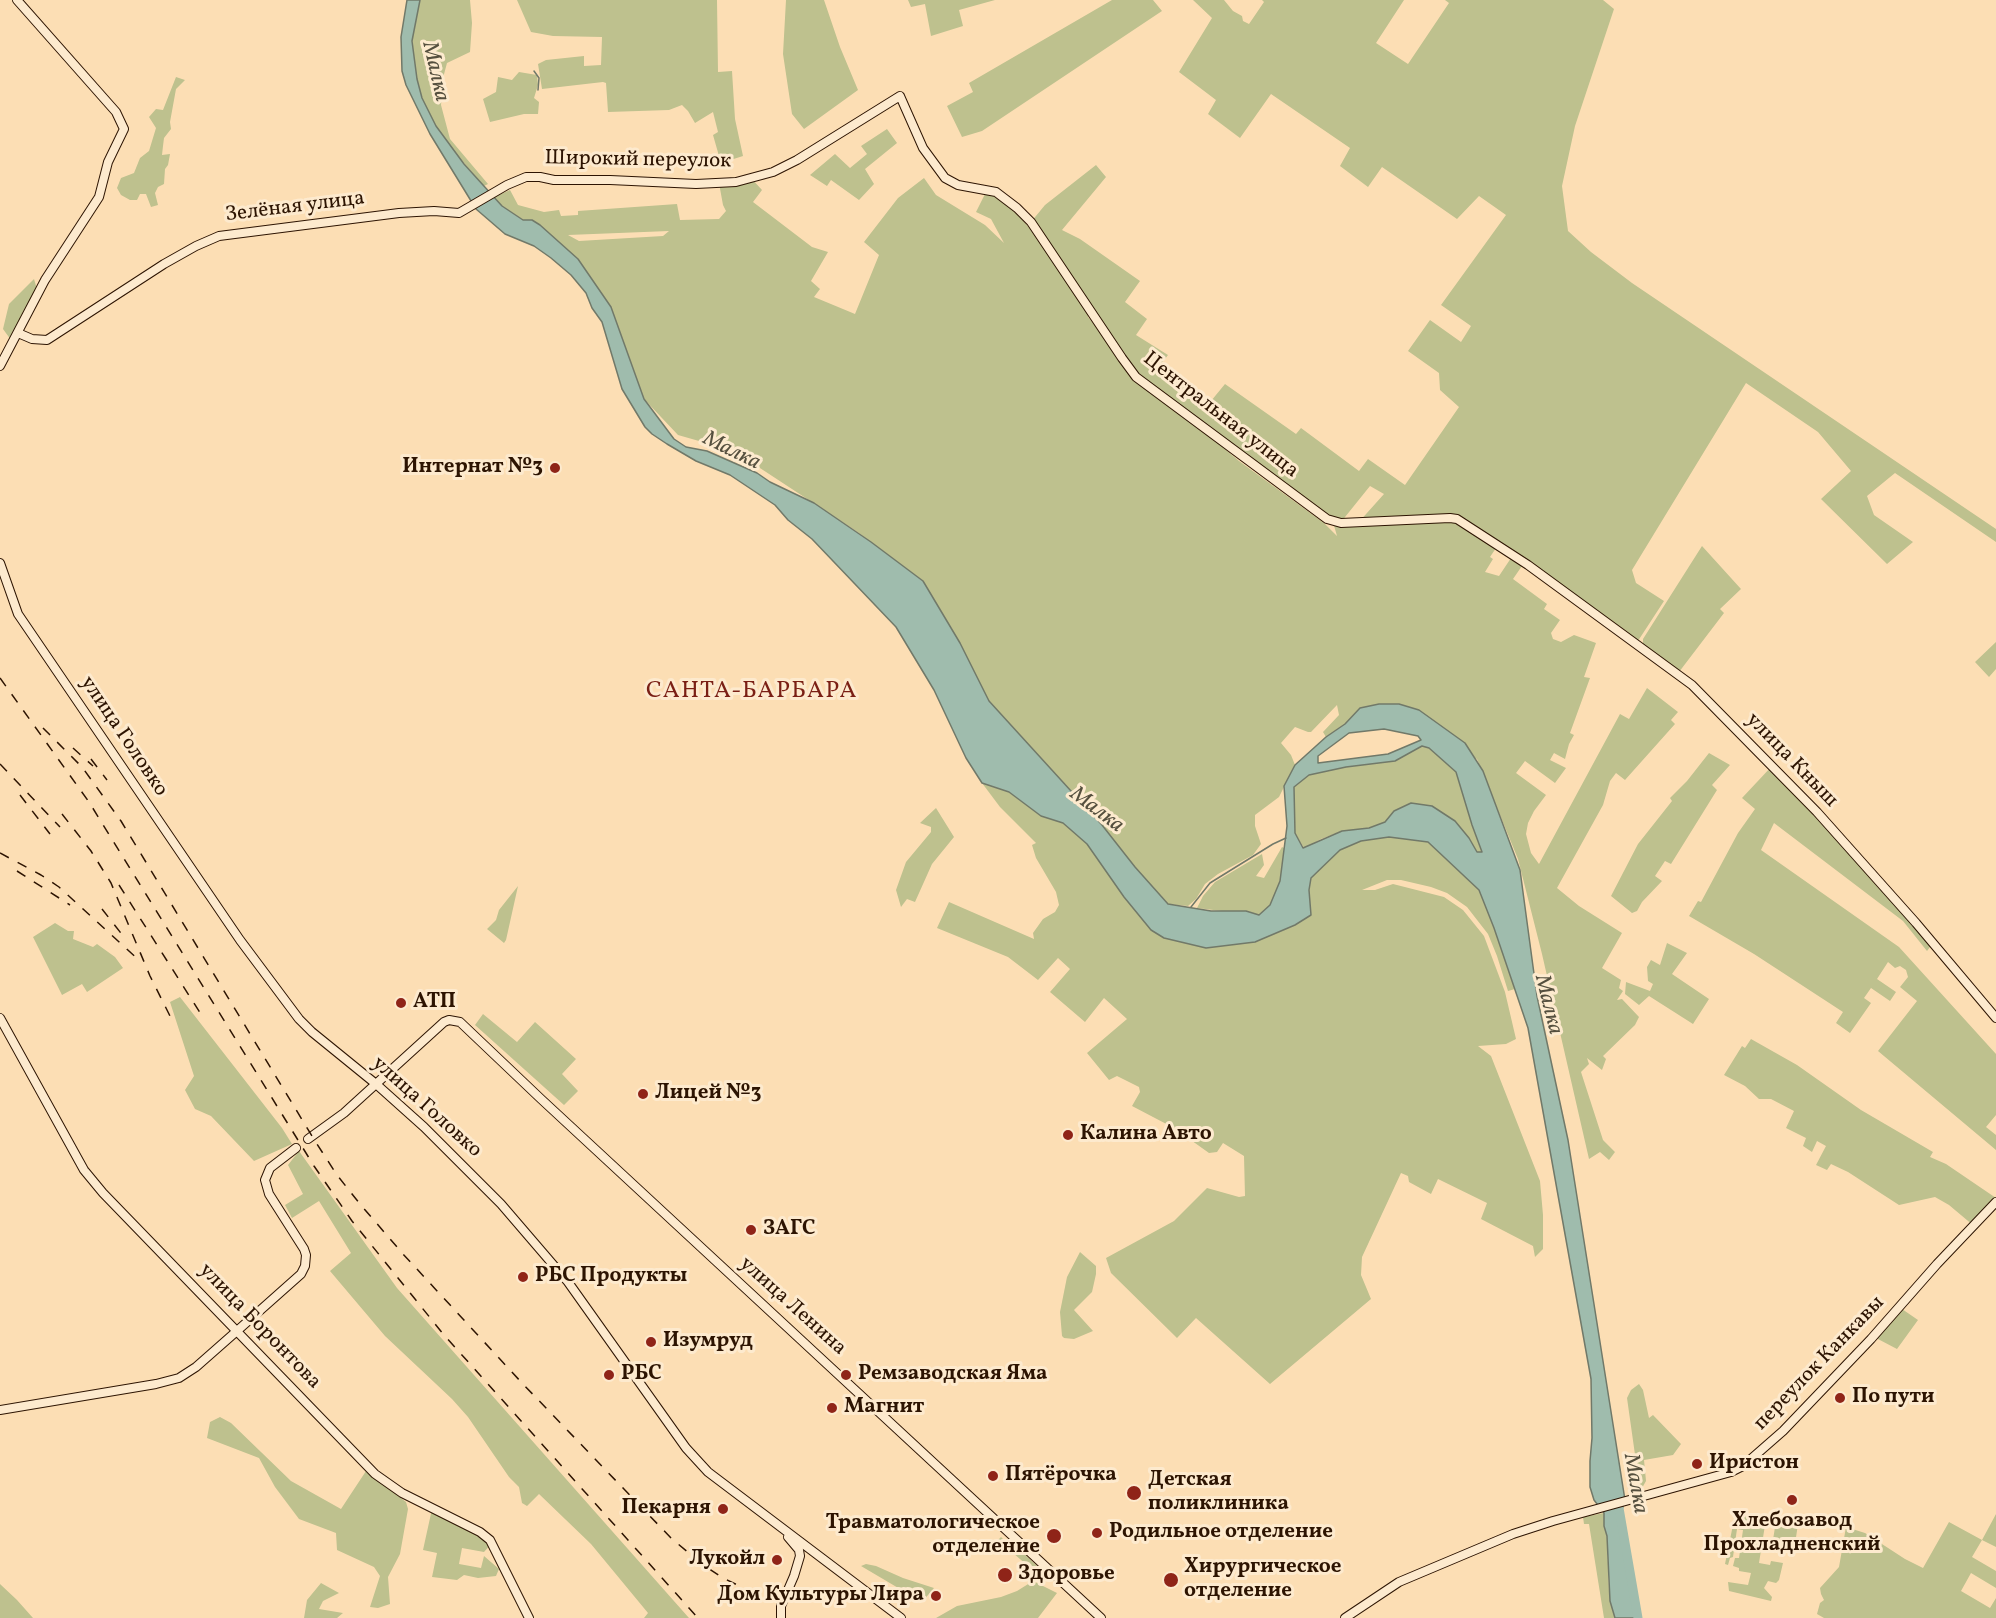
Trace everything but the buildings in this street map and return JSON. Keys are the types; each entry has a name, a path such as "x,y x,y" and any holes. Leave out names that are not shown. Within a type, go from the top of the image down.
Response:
{"street":[{"path":"0,366 45,280 99,197 108,162 124,129 116,112 17,0"},
{"name":"Широкий переулок","path":"463,213 499,189 526,177 554,180 696,184 736,182 773,172 797,160 900,96"},
{"name":"Центральная улица","path":"900,96 923,148 945,178 958,185 996,192 1031,222 1131,371 1306,506 1327,519 1341,523 1457,519 1528,565"},
{"name":"Зелёная улица","path":"18,333 32,339 47,340 164,264 195,246 219,236 399,213 434,211 463,213"},
{"name":"улица Головко","path":"0,563 18,615 240,940 299,1019 376,1084 464,1165 501,1204 568,1281 686,1448 708,1473 901,1618"},
{"name":"улица Кныш","path":"1528,565 1692,685 1817,812 1916,923 1996,1018"},
{"name":"улица Боронтова","path":"0,1018 84,1170 103,1193 375,1474 402,1493 487,1536 493,1542 529,1618"},
{"name":"улица Ленина","path":"376,1084 444,1022 454,1020 460,1022 1101,1618"},
{"path":"308,1139 344,1113 376,1084"},
{"path":"0,1410 156,1384 179,1378 196,1367 238,1330 301,1274 305,1266 304,1249 269,1194 265,1180 270,1168 296,1148"},
{"name":"переулок Канкавы","path":"1345,1618 1382,1592 1426,1569 1513,1534 1731,1472 1752,1458 1783,1431 1996,1202"},
{"path":"776,1526 799,1550 800,1556 782,1606 781,1618"}],"green space":[{"path":"420,0 470,0 472,23 470,52 447,63 443,78 441,105 450,139 488,184 484,186 450,147 422,98 417,80 412,41"},
{"path":"517,0 717,0 718,72 732,71 735,119 743,156 721,163 713,135 718,132 713,112 695,123 682,105 669,110 608,112 606,83 603,82 542,89 538,64 546,60 584,56 584,66 601,65 602,37 553,36 531,32"},
{"path":"786,0 824,0 858,90 804,129 792,114 783,54"},
{"path":"908,0 995,0 959,10 963,26 931,36 925,4 911,7"},
{"path":"1112,0 1153,0 1162,11 982,131 962,137 947,106 973,92 969,83"},
{"path":"1193,0 1224,0 1233,11 1242,16 1243,21 1249,24 1264,2 1262,0 1404,0 1376,43 1408,64 1449,3 1445,0 1603,0 1614,9 1575,126 1562,186 1568,231 1632,283 1996,529 1996,542 1895,473 1867,496 1874,515 1913,542 1887,564 1821,499 1851,471 1818,432 1746,383 1632,570 1636,583 1664,601 1636,644 1524,563 1513,579 1547,604 1544,609 1560,620 1551,633 1553,639 1561,642 1574,635 1596,643 1584,677 1590,678 1570,733 1574,735 1565,759 1554,753 1550,760 1566,768 1555,783 1525,761 1516,773 1546,795 1534,811 1526,834 1531,853 1539,864 1620,714 1629,719 1647,688 1678,712 1671,720 1675,724 1625,780 1616,773 1610,781 1603,805 1557,888 1579,906 1622,933 1602,968 1621,980 1619,988 1623,991 1617,1000 1622,999 1639,1017 1635,1025 1603,1056 1606,1059 1602,1070 1587,1058 1589,1064 1581,1072 1603,1140 1615,1152 1609,1160 1600,1152 1589,1159 1518,859 1477,759 1360,708 1345,724 1326,737 1323,732 1339,715 1337,705 1311,732 1295,727 1281,743 1291,755 1295,765 1279,797 1255,815 1255,826 1261,844 1253,855 1218,874 1205,884 1196,899 1188,906 1168,904 1102,825 989,701 960,643 923,581 856,531 734,451 678,435 644,399 611,307 532,220 523,220 502,206 494,197 510,190 518,205 544,212 559,210 561,216 578,215 578,211 677,204 680,220 719,219 726,211 719,183 751,178 762,190 753,202 812,247 828,252 811,281 820,289 814,297 855,314 879,255 864,242 898,198 924,178 936,195 985,225 1004,243 991,219 976,212 985,194 995,196 1011,206 1032,231 1057,266 1088,317 1133,380 1192,421 1239,461 1324,523 1337,536 1333,522 1142,381 1031,222 1045,205 1096,165 1106,177 1062,230 1080,239 1140,281 1125,302 1147,319 1136,335 1168,355 1161,364 1211,401 1225,384 1296,434 1301,428 1359,471 1368,459 1405,485 1459,407 1440,390 1439,373 1408,351 1430,320 1461,342 1471,326 1441,305 1506,215 1479,196 1457,219 1382,167 1368,187 1340,166 1350,148 1271,94 1240,138 1208,114 1216,100 1179,72 1212,18","holes":["669,231 663,236 579,241 568,235","1370,486 1384,494 1358,523 1341,522","1498,545 1513,555 1499,576 1485,572 1493,559 1490,557"]},
{"path":"519,72 537,75 538,85 534,98 539,102 538,114 524,114 490,122 483,99 496,92 498,77 512,80"},
{"path":"176,77 185,80 176,89 170,122 171,129 164,138 162,155 170,154 165,169 164,184 158,187 155,193 158,205 151,207 146,194 140,194 137,200 130,200 121,195 117,188 121,178 134,173 140,158 149,151 156,128 149,117 156,109 163,110"},
{"path":"887,129 897,143 865,169 874,184 859,200 831,180 827,186 810,175 835,154 850,168 867,154 861,146"},
{"path":"34,279 37,289 11,340 3,329 9,304"},
{"path":"1702,546 1741,589 1720,609 1724,613 1679,672 1643,645 1643,639"},
{"path":"1996,642 1996,669 1989,677 1975,662"},
{"path":"1422,746 1429,748 1456,772 1482,852 1477,852 1455,821 1432,806 1394,811 1385,822 1369,828 1342,831 1304,848 1295,833 1294,787 1309,775 1346,767 1395,761"},
{"path":"1709,753 1730,765 1712,785 1717,790 1671,864 1665,861 1655,876 1662,881 1642,902 1637,911 1632,913 1611,896 1638,844 1672,801 1670,798"},
{"path":"1772,766 1933,943 1927,951 1903,921 1774,823 1761,850 1899,947 1996,1054 1996,1115 1986,1127 1996,1135 1996,1150 1878,1051 1917,1001 1900,987 1908,977 1906,970 1900,966 1895,968 1888,962 1877,979 1896,992 1890,1001 1871,988 1864,998 1871,1003 1850,1033 1836,1023 1843,1012 1754,954 1689,916 1698,901 1701,902 1738,833 1755,809 1742,798"},
{"path":"982,783 1009,792 1041,816 1063,823 1087,844 1124,897 1151,930 1311,915 1309,890 1311,878 1340,850 1361,841 1389,837 1428,842 1479,890 1515,989 1508,991 1488,934 1467,907 1447,893 1401,880 1387,880 1362,890 1375,890 1393,884 1444,897 1463,910 1484,936 1505,992 1516,1039 1506,1044 1478,1046 1491,1056 1540,1181 1543,1249 1535,1257 1533,1246 1481,1219 1487,1203 1438,1179 1431,1194 1409,1182 1408,1176 1401,1173 1362,1257 1361,1275 1371,1299 1270,1384 1196,1318 1177,1338 1111,1273 1106,1258 1174,1221 1207,1188 1239,1197 1245,1196 1244,1156 1223,1143 1217,1152 1209,1153 1174,1128 1132,1106 1140,1092 1139,1087 1117,1076 1109,1080 1087,1053 1127,1019 1104,998 1085,1022 1050,992 1070,969 1058,958 1038,980 1008,957 937,928 949,902 1034,939 1033,933 1043,919 1055,912 1059,905 1056,892 1036,858 1032,845 1036,843 1000,807"},
{"path":"936,808 954,837 932,864 915,902 907,899 901,907 896,890 906,862 931,832 931,827 920,823"},
{"path":"1282,847 1284,848 1280,881 1270,905 1259,915 1247,911 1230,912 1197,908 1203,896 1215,882 1262,854 1264,865 1256,876 1264,878"},
{"path":"518,886 504,943 487,929 496,920 499,910"},
{"path":"55,923 68,931 74,931 73,939 93,947 97,944 115,957 123,968 87,992 82,984 62,995 33,937"},
{"path":"1667,943 1687,953 1672,974 1709,999 1693,1024 1649,996 1639,1005 1625,994 1626,982 1650,991 1653,984 1648,981 1647,967 1651,960 1660,965"},
{"path":"180,997 292,1144 254,1161 211,1116 195,1109 185,1090 194,1076 170,1002"},
{"path":"483,1014 517,1042 535,1022 576,1059 562,1074 578,1091 564,1105 475,1025"},
{"path":"1751,1039 1797,1065 1861,1110 1933,1152 1930,1157 1946,1164 1996,1198 1996,1202 1974,1226 1949,1205 1935,1197 1899,1205 1848,1172 1831,1164 1827,1170 1816,1165 1826,1146 1817,1141 1812,1152 1803,1146 1806,1138 1786,1128 1794,1111 1771,1099 1759,1099 1745,1086 1724,1075 1742,1046 1745,1048"},
{"path":"299,1151 397,1288 689,1618 644,1618 648,1613 591,1544 539,1494 527,1506 522,1503 519,1487 509,1477 468,1417 385,1336 330,1271 351,1253 319,1201 292,1218 285,1205 303,1194 288,1165"},
{"path":"1080,1252 1096,1266 1096,1274 1092,1292 1074,1310 1093,1331 1074,1339 1064,1338 1060,1312 1067,1277"},
{"path":"1902,1309 1918,1320 1897,1349 1876,1338"},
{"path":"1639,1384 1643,1390 1649,1418 1653,1415 1681,1444 1673,1455 1644,1460 1646,1481 1642,1488 1639,1483 1627,1398 1631,1390"},
{"path":"220,1417 231,1423 291,1481 341,1509 366,1471 406,1502 408,1509 400,1554 388,1577 390,1604 378,1608 370,1607 380,1576 374,1567 337,1550 336,1533 299,1519 275,1487 259,1458 207,1438 210,1422"},
{"path":"432,1509 493,1542 484,1552 462,1548 459,1564 481,1568 484,1556 499,1569 496,1576 478,1578 464,1575 457,1580 432,1577 437,1553 423,1550"},
{"path":"1604,1513 1609,1592 1615,1618 1604,1618 1589,1524 1584,1524 1583,1517"},
{"path":"1996,1514 1996,1547 1982,1540"},
{"path":"1735,1515 1798,1524 1795,1544 1773,1540 1775,1527 1765,1525 1759,1563 1770,1565 1771,1561 1783,1563 1779,1580 1776,1583 1768,1581 1764,1588 1772,1597 1771,1601 1729,1591 1728,1582 1748,1585 1751,1573 1739,1571 1739,1568 1733,1566 1735,1558 1739,1558 1743,1530 1737,1529 1733,1557 1730,1558 1728,1565 1725,1564"},
{"path":"1949,1522 1982,1540 1972,1557 1996,1571 1996,1588 1971,1573 1961,1591 1990,1608 1996,1598 1996,1618 1824,1618 1817,1614 1820,1603 1824,1600 1820,1588 1839,1567 1846,1527 1865,1533 1923,1568"},
{"path":"1001,1537 1013,1549 1019,1549 1048,1576 1046,1580 1038,1580 1026,1570 1028,1566 998,1540"},
{"path":"866,1564 934,1588 922,1602 861,1566"},
{"path":"1033,1581 1057,1593 1038,1618 936,1618 957,1606 1001,1597"},
{"path":"321,1583 339,1593 323,1601 319,1609 343,1613 337,1618 304,1618 307,1600"},
{"path":"0,1584 17,1600 33,1618 0,1618"}],"shaded area":[{"path":"407,0 420,0 412,41 422,98 436,126 464,164 502,206 523,220 532,220 540,225 578,259 611,307 644,399 674,439 686,447 707,451 757,473 770,482 814,503 923,581 960,643 989,701 1102,825 1168,904 1211,911 1246,911 1259,915 1270,905 1280,881 1287,826 1284,786 1295,765 1326,737 1345,724 1360,708 1379,704 1399,704 1419,710 1465,743 1483,771 1520,870 1537,996 1568,1140 1625,1500 1620,1516 1638,1618 1615,1618 1610,1601 1604,1513 1594,1500 1590,1487 1591,1379 1528,1028 1479,890 1428,842 1389,837 1361,841 1340,850 1311,878 1309,890 1311,915 1295,925 1255,942 1206,948 1164,938 1151,930 1124,897 1087,844 1063,823 1041,816 1009,792 982,783 966,758 934,690 896,627 812,539 788,520 775,505 730,475 696,461 667,444 645,427 622,389 602,322 592,308 586,293 571,275 551,258 534,246 505,234 476,209 430,134 406,85 402,71 401,37","holes":["1384,729 1418,736 1421,740 1388,754 1318,763 1318,756 1349,733","1422,746 1429,748 1456,772 1482,852 1477,852 1455,821 1432,806 1411,803 1394,811 1385,822 1369,828 1342,831 1303,848 1295,833 1294,787 1309,775 1346,767 1395,761"]}],"waterway":[{"path":"534,71 539,78 538,90"},
{"path":"1191,907 1210,883 1286,838"},
{"name":"Малка","path":"1619,1508 1638,1618"}],"railway":[{"path":"0,678 89,802 314,1166 352,1221 444,1335 698,1618"},
{"path":"43,728 82,767 121,821 315,1141 337,1175 360,1204 522,1383 671,1538 703,1565 723,1578 758,1595"},
{"path":"73,748 93,766"},
{"path":"91,759 107,780"},
{"path":"0,764 60,827"},
{"path":"20,795 50,834"},
{"path":"62,814 91,851 111,883 150,976 174,1024"},
{"path":"0,853 59,887 141,962"},
{"path":"17,871 70,905"},
{"path":"119,885 204,1019"},
{"path":"102,909 124,937"}],"place":[{"name":"Интернат №3","path":"555,468"},
{"name":"АТП","path":"401,1003"},
{"name":"Лицей №3","path":"643,1094"},
{"name":"Калина Авто","path":"1068,1135"},
{"name":"ЗАГС","path":"751,1230"},
{"name":"РБС Продукты","path":"523,1277"},
{"name":"Изумруд","path":"651,1342"},
{"name":"РБС","path":"609,1375"},
{"name":"Ремзаводская Яма","path":"846,1375"},
{"name":"По пути","path":"1840,1398"},
{"name":"Магнит","path":"832,1408"},
{"name":"Иристон","path":"1697,1464"},
{"name":"Пятёрочка","path":"993,1476"},
{"name":"Детская поликлиника","path":"1134,1493"},
{"name":"Хлебозавод Прохладненский","path":"1792,1500"},
{"name":"Пекарня","path":"723,1509"},
{"name":"Родильное отделение","path":"1097,1533"},
{"name":"Травматологическое отделение","path":"1054,1536"},
{"name":"Лукойл","path":"777,1560"},
{"name":"Здоровье","path":"1005,1575"},
{"name":"Хирургическое отделение","path":"1171,1580"},
{"name":"Дом Культуры Лира","path":"936,1596"}],"district":[{"name":"САНТА-БАРБАРА","path":"752,693"}]}
